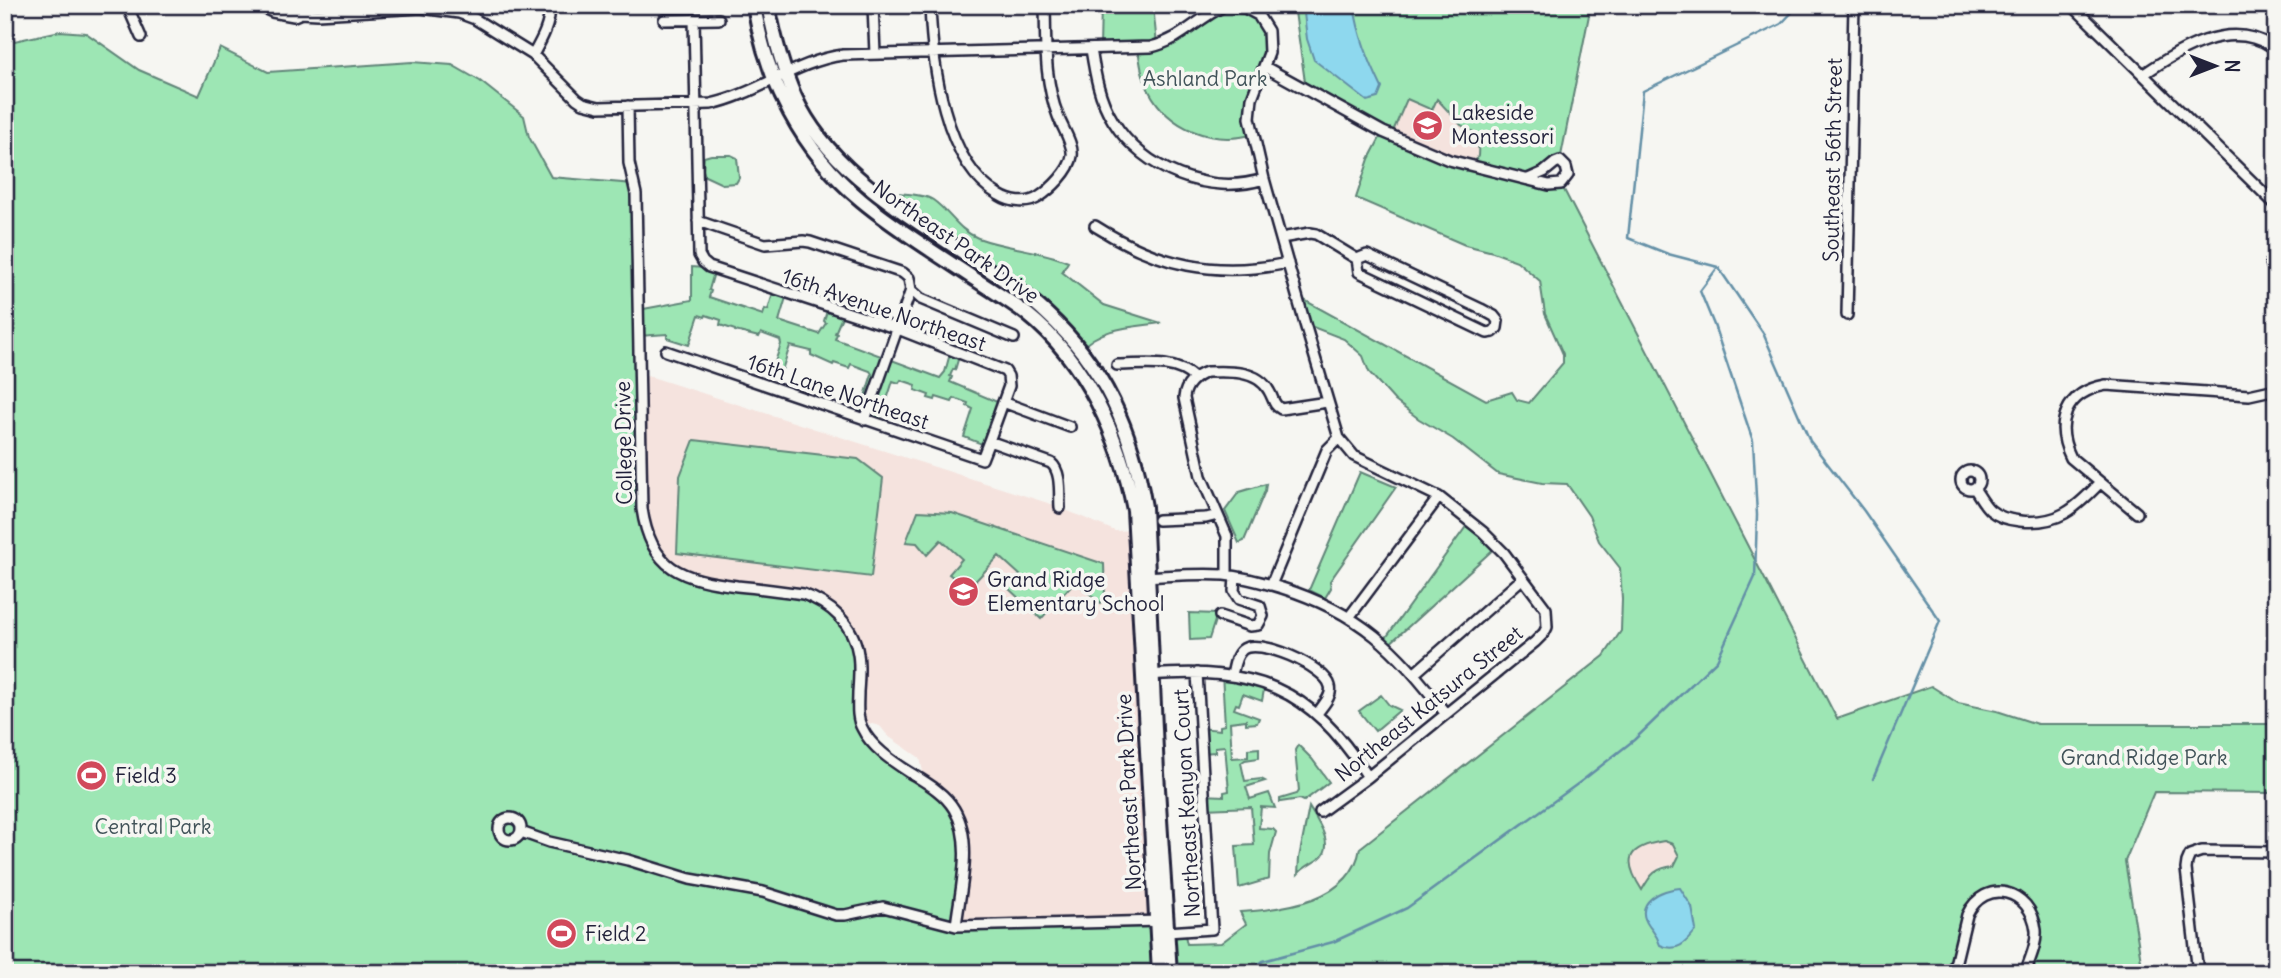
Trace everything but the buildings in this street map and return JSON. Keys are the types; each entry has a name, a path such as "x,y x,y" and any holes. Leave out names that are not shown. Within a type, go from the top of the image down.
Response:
{"street":[{"path":"127,5 141,37"},
{"path":"257,5 272,12 294,16 301,13 421,8 475,19 533,55 583,103 599,107 696,105 728,99 832,57 1151,47 1174,40 1224,6"},
{"path":"533,55 544,36 550,18 550,5"},
{"name":"Northeast Park Drive","path":"754,5 760,36 780,77"},
{"name":"Northeast Park Drive","path":"768,5 785,105 809,144 860,199 895,226 1028,315 1073,364 1099,405 1123,464 1134,510 1143,577 1163,924 1170,973"},
{"path":"819,5 833,5"},
{"path":"873,5 875,54"},
{"path":"930,5 933,53 953,135 966,163 976,176 992,191 1006,199 1021,202 1035,200 1048,191 1072,159 1073,150 1048,87 1045,5"},
{"name":"Southeast 56th Street","path":"1847,316 1854,5"},
{"path":"2072,5 2276,205"},
{"name":"Northeast Katsura Street","path":"1224,6 1245,8 1258,15 1268,31 1265,67 1254,92 1250,118 1264,179 1339,438 1354,456 1439,497 1483,532 1504,553 1546,609 1548,622 1544,633 1368,778 1320,812"},
{"path":"694,19 698,221 765,244 810,242 903,273 909,278 911,290 865,420"},
{"path":"664,20 719,19"},
{"path":"2144,74 2188,46 2205,41 2242,36 2253,37 2271,46"},
{"path":"1091,49 1096,81 1111,119 1144,157 1199,181 1226,184 1264,179"},
{"path":"1265,67 1402,141 1449,160 1528,179"},
{"name":"College Drive","path":"628,106 629,163 636,194 642,509 645,527 663,561 687,577 803,594 816,598 840,616 849,629 858,653 858,719 862,728 874,745 944,797 954,809 964,843 957,926"},
{"name":"16th Avenue Northeast","path":"698,221 699,255 709,267 898,329 1004,371 1009,380 989,441"},
{"path":"1095,226 1123,244 1178,264 1199,268 1259,269 1288,263"},
{"path":"1281,238 1316,234 1357,259 1359,272 1487,333 1497,328 1498,321 1494,316 1481,309 1367,255 1357,259"},
{"path":"2276,241 2272,263 2276,277"},
{"path":"911,290 921,299 1014,338"},
{"name":"16th Lane Northeast","path":"666,351 982,459 989,441"},
{"path":"1117,365 1177,366 1187,371 1194,379"},
{"path":"1220,615 1250,626 1258,625 1263,617 1260,606 1239,599 1234,592 1228,542 1201,476 1184,398 1185,392 1200,374 1215,372 1252,375 1264,383 1274,404 1281,409 1327,402"},
{"path":"2137,513 2071,458 2065,446 2062,433 2068,409 2085,391 2106,385 2249,395 2276,388"},
{"path":"1003,402 1070,427"},
{"path":"1270,584 1327,450 1339,438"},
{"path":"989,441 1056,467 1060,508"},
{"path":"1974,488 1988,509 1998,516 2032,522 2067,514 2100,483"},
{"path":"1350,616 1439,497"},
{"path":"1158,520 1218,515"},
{"path":"1143,577 1231,576 1270,584 1314,599 1350,616 1387,646 1415,673 1445,713"},
{"path":"1415,673 1523,578"},
{"path":"1232,675 1238,655 1252,645 1292,656 1320,672 1330,685 1331,693 1317,714"},
{"name":"Northeast Kenyon Court","path":"1163,924 1212,929 1197,673"},
{"path":"1147,675 1232,675 1272,687 1317,714 1340,737 1368,778"},
{"path":"521,832 549,842 628,860 690,879 763,892 836,915 891,908 957,926 1163,924"},
{"path":"2198,973 2186,869 2190,855 2202,851 2276,852"},
{"path":"1953,973 1971,907 1987,894 1996,892 2020,898 2026,903 2034,919 2036,938 2025,973"},
{"name":"Northeast Park Drive","path":"1159,973 1163,924"}],"shaded area":[{"name":"Lakeside Montessori","path":"1414,84 1437,99 1461,125 1479,135 1478,156 1473,167 1391,136"},
{"name":"Grand Ridge Elementary School","path":"639,373 1054,505 1115,531 1136,530 1155,921 956,926 917,777 923,772 920,758 888,736 880,726 868,723 861,728 708,582 672,569 644,527"},
{"path":"1664,841 1673,844 1679,856 1674,866 1660,867 1642,891 1628,862 1632,854 1644,844"}],"green space":[{"name":"Ashland Park","path":"1101,5 1153,5 1157,45 1224,6 1258,15 1270,42 1254,92 1254,134 1223,138 1208,136 1180,124 1168,115 1149,91 1138,48 1100,48"},
{"name":"Grand Ridge Park","path":"1294,5 1591,5 1560,161 1529,178 1561,184 1837,719 1931,686 1958,703 1997,711 2037,724 2276,724 2276,793 2154,792 2125,861 2143,973 2025,973 2036,938 2025,903 1996,892 1971,907 1953,973 1170,973 1167,932 1184,931 1187,944 1221,943 1246,924 1240,912 1295,904 1330,891 1344,880 1354,866 1360,848 1604,656 1621,631 1620,568 1599,541 1589,516 1567,484 1542,483 1498,474 1453,439 1395,401 1369,372 1363,356 1344,339 1305,324 1297,296 1486,400 1512,392 1517,400 1529,403 1563,363 1563,354 1545,314 1540,281 1517,261 1465,245 1356,198 1369,159 1383,132 1306,89","holes":["1407,99 1432,110 1437,99 1461,125 1479,135 1478,156 1473,166 1391,136","1664,841 1673,844 1679,856 1674,866 1654,873 1642,890 1632,870 1632,856 1642,847"]},
{"name":"Central Park","path":"60,31 86,33 139,70 199,96 220,48 268,72 412,62 452,65 480,81 524,116 529,137 551,177 634,184 638,310 692,300 692,267 715,269 709,297 763,315 765,309 768,310 774,290 787,294 779,321 819,334 826,323 824,321 828,307 844,312 835,339 940,378 945,372 951,350 960,353 950,382 1002,404 987,446 964,437 973,409 967,406 968,403 954,398 952,402 936,397 935,400 928,398 929,395 915,390 916,385 901,380 899,383 893,381 879,424 855,416 863,395 865,396 872,374 870,371 851,364 849,368 834,363 833,365 811,355 811,351 790,346 780,376 769,372 774,365 780,340 761,333 759,337 735,331 720,325 721,320 706,315 699,315 689,345 667,338 667,334 639,336 642,509 656,552 686,577 803,594 826,605 854,640 858,719 867,737 944,797 962,833 957,926 1155,921 1159,973 5,973 5,43"},
{"path":"731,155 737,158 739,178 736,183 722,184 705,176 704,157"},
{"path":"896,193 920,195 933,200 965,231 978,238 1068,262 1062,272 1104,305 1161,323 1107,332 1088,342 1080,350 1046,312 886,198"},
{"path":"694,440 858,459 883,478 871,577 677,553 680,476"},
{"path":"1360,472 1396,487 1330,581 1331,588 1325,598 1309,590"},
{"path":"1266,484 1244,541 1239,543 1225,511 1239,492"},
{"path":"918,511 952,513 1104,564 1105,598 1100,603 1075,581 1041,619 1008,588 1020,575 999,556 968,589 949,574 962,559 941,540 927,555 917,543 906,542"},
{"path":"1470,521 1497,546 1387,646 1383,642"},
{"path":"1189,613 1217,614 1209,639 1190,640"},
{"path":"1222,674 1265,684 1262,701 1243,694 1239,705 1236,704 1234,709 1259,718 1257,723 1246,724 1246,720 1230,722 1232,758 1248,757 1248,749 1259,748 1259,758 1241,763 1245,781 1265,781 1246,787 1250,799 1269,793 1275,808 1261,807 1259,828 1273,829 1276,832 1270,854 1269,879 1239,888 1236,846 1254,845 1251,807 1205,809 1204,795 1224,796 1224,792 1229,791 1225,746 1215,747 1215,752 1202,753 1200,728 1220,730 1220,726 1225,725"},
{"path":"1381,695 1389,705 1400,710 1375,731 1359,711"},
{"path":"1298,745 1329,782 1304,801 1300,799 1280,802 1280,799 1299,791 1295,750"},
{"path":"1309,807 1320,825 1326,846 1320,858 1298,874 1299,858"}],"water":[{"path":"1309,5 1354,5 1365,48 1382,88 1378,98 1367,101 1314,60 1307,39 1304,13"},
{"path":"1680,888 1692,907 1696,930 1681,945 1671,948 1660,945 1645,918 1644,910 1651,898"}],"waterway":[{"path":"1799,5 1781,24 1643,91 1628,238 1668,254 1718,267 1763,333 1810,441 1864,511 1940,621 1873,779"},
{"path":"1246,973 1263,961 1333,942 1407,908 1634,740 1717,660 1755,577 1757,515 1753,441 1700,291 1718,267"}],"place":[{"name":"Lakeside Montessori","path":"1428,125"},
{"name":"Grand Ridge Elementary School","path":"964,592"},
{"name":"Field 3","path":"92,776"},
{"name":"Field 2","path":"562,934"}]}
